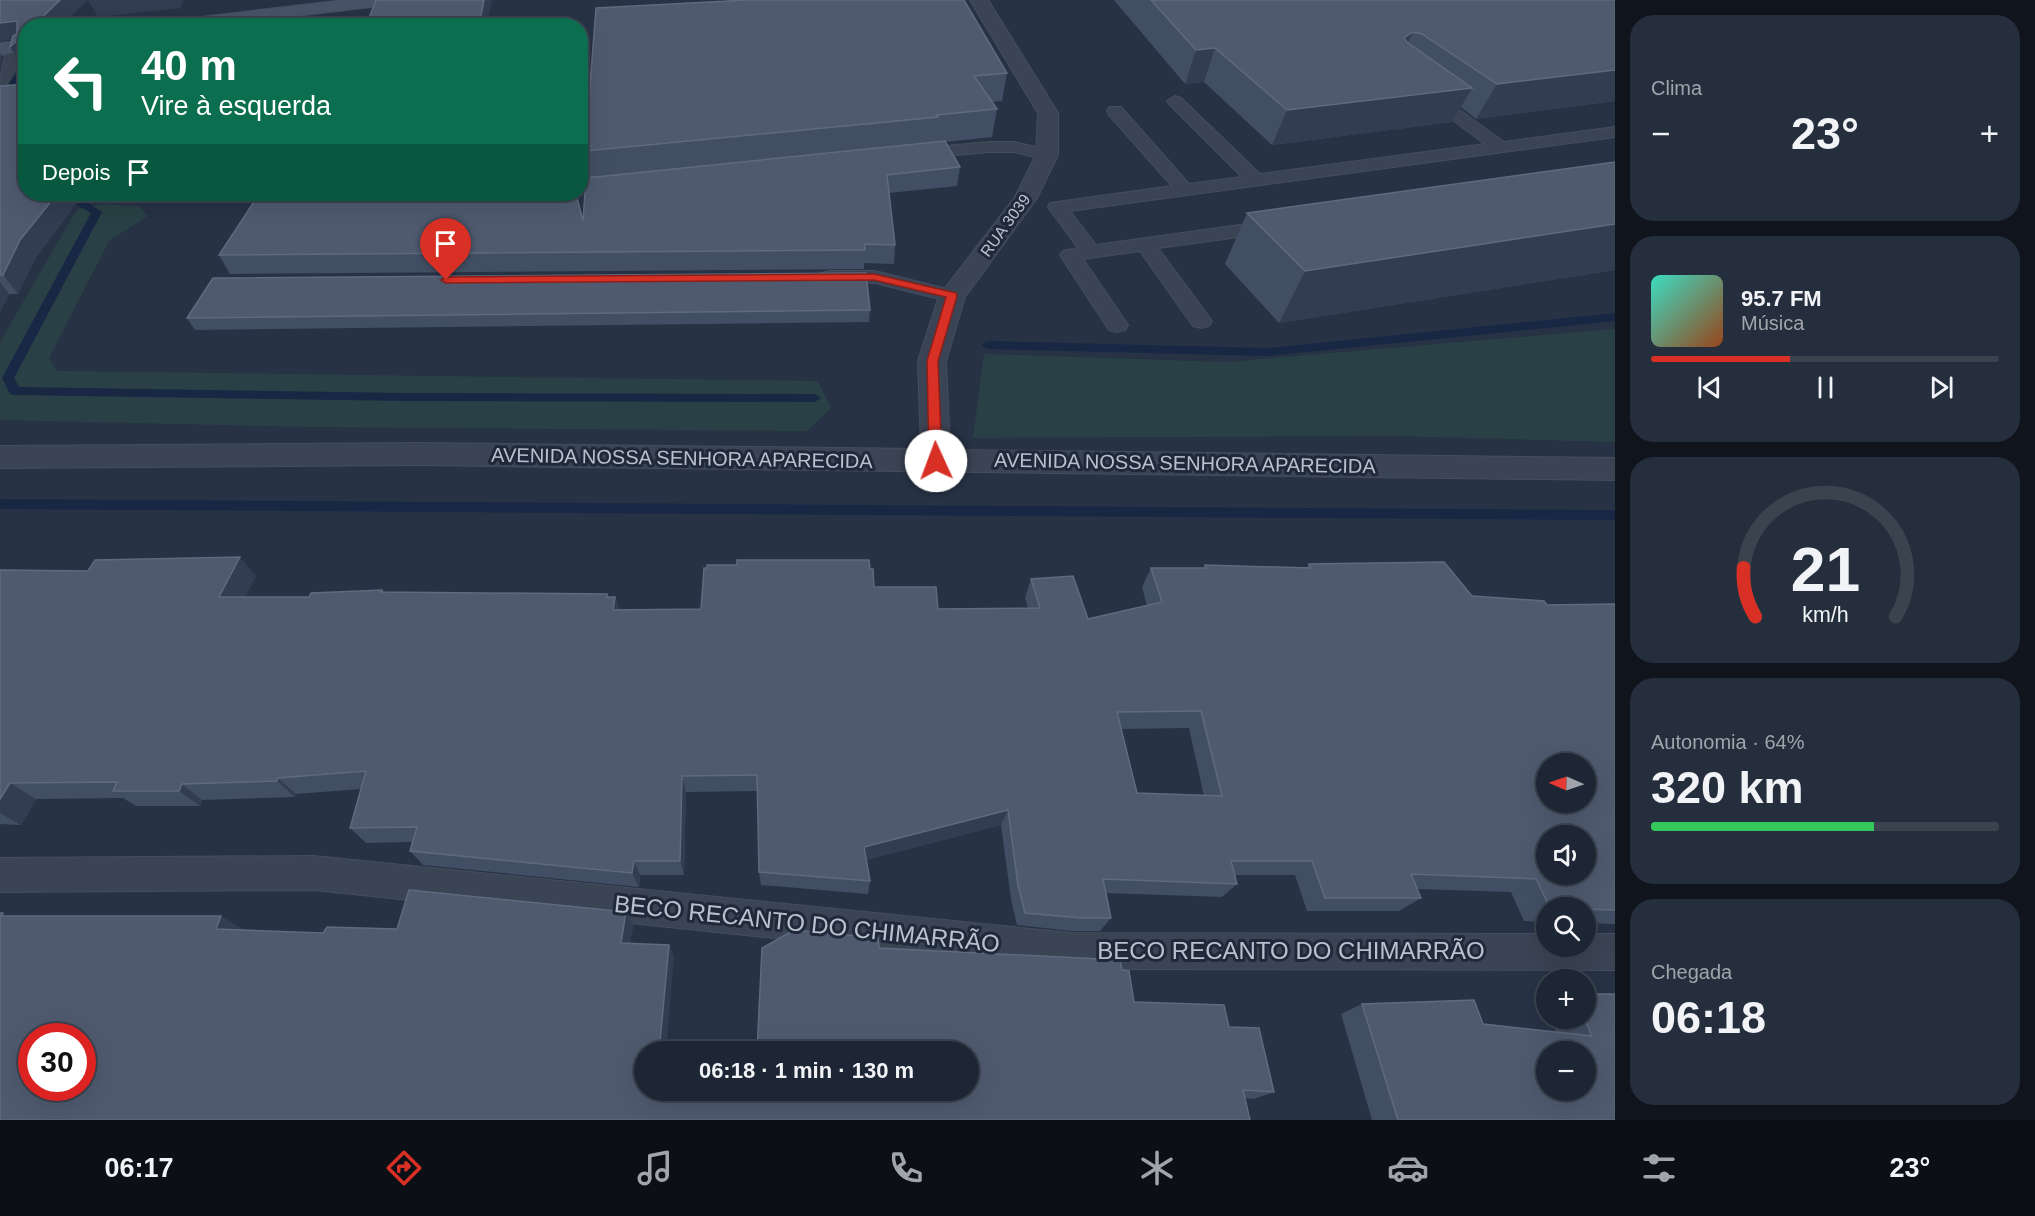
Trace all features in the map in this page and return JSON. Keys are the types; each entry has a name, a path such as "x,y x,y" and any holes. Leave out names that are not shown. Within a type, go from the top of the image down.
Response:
{"main road":[{"path":"234,18 388,0"}],"street":[{"name":"RUA 3039","path":"936,461 932,361 952,296 1026,198 1047,155 1048,113 979,0"},
{"name":"AVENIDA NOSSA SENHORA APARECIDA","path":"0,457 418,454 1615,469"}],"lane":[{"path":"0,82 13,60 16,47"},
{"path":"1417,86 1500,147"},
{"path":"1175,101 1255,179"},
{"path":"1115,111 1184,189"},
{"path":"1091,252 1057,207 1615,132"},
{"path":"895,156 989,147 1014,147 1047,155"},
{"path":"1117,325 1070,255 1298,223"},
{"path":"1145,244 1201,321"},
{"path":"815,277 874,277 952,296"},
{"name":"BECO RECANTO DO CHIMARRÃO","path":"0,875 314,873 1071,951 1615,952"}],"green space":[{"path":"105,204 140,207 148,216 109,241 49,358 57,371 818,381 831,408 807,431 315,427 0,420 0,342 77,209"},
{"path":"1615,329 1615,442 1394,436 973,438 984,354 1227,362"}],"building":[{"path":"0,0 60,0 41,18 18,18 18,40 10,47 13,36 17,34 17,21 0,23"},
{"path":"376,0 484,0 481,18 369,18"},
{"path":"747,0 964,0 1007,73 974,76 997,109 937,115 938,117 588,151 588,112 596,8"},
{"path":"1151,0 1615,0 1615,70 1497,84 1422,34 1413,32 1404,38 1407,42 1472,88 1287,110 1215,48 1196,50"},
{"path":"18,85 18,201 51,201 20,240 3,275 0,275 0,86"},
{"path":"945,141 960,167 887,175 895,245 865,244 865,250 219,255 254,201 578,201 583,221 584,201 588,201 588,178"},
{"path":"1615,162 1615,224 1305,271 1247,213"},
{"path":"866,273 870,310 187,318 213,278"},
{"path":"240,557 219,597 309,597 311,593 382,590 381,592 607,594 607,597 615,597 613,610 701,609 704,568 707,568 707,565 737,565 737,560 869,560 870,569 873,569 874,587 936,587 938,609 1040,608 1031,579 1073,576 1088,619 1162,602 1151,568 1206,568 1205,565 1311,568 1309,564 1444,562 1472,596 1544,601 1547,605 1615,604 1615,910 1596,909 1596,897 1545,897 1539,885 1596,885 1596,825 1536,825 1536,879 1411,874 1421,898 1325,898 1312,861 1231,861 1237,884 1103,879 1111,918 1081,918 1025,913 1018,885 1008,810 864,847 870,881 759,872 757,775 682,776 680,861 634,861 632,873 410,851 417,827 350,828 366,771 278,778 277,781 182,784 179,791 113,791 117,782 10,783 0,799 0,570 88,571 95,560","holes":["1201,711 1222,796 1137,793 1117,712"]},
{"path":"409,890 626,912 621,943 669,945 660,1041 634,1041 634,1101 979,1101 979,1041 758,1041 762,948 794,930 878,938 879,948 1120,960 1122,970 1129,971 1134,1002 1224,1005 1229,1027 1259,1028 1274,1092 1243,1090 1250,1120 0,1120 0,913 3,913 2,916 221,916 216,929 323,933 327,927 397,929"},
{"path":"1596,994 1615,994 1615,1120 1398,1120 1362,1004 1474,1000 1483,1024 1592,1036 1589,1029 1596,1029"}],"waterway":[{"path":"0,102 18,78"},
{"path":"79,201 97,212 8,378 15,391 407,397 815,398"},
{"path":"987,345 1267,352 1615,317"},
{"path":"0,504 1615,515"}],"route":[{"path":"446,280 874,277 952,296 932,361 936,461"}]}
